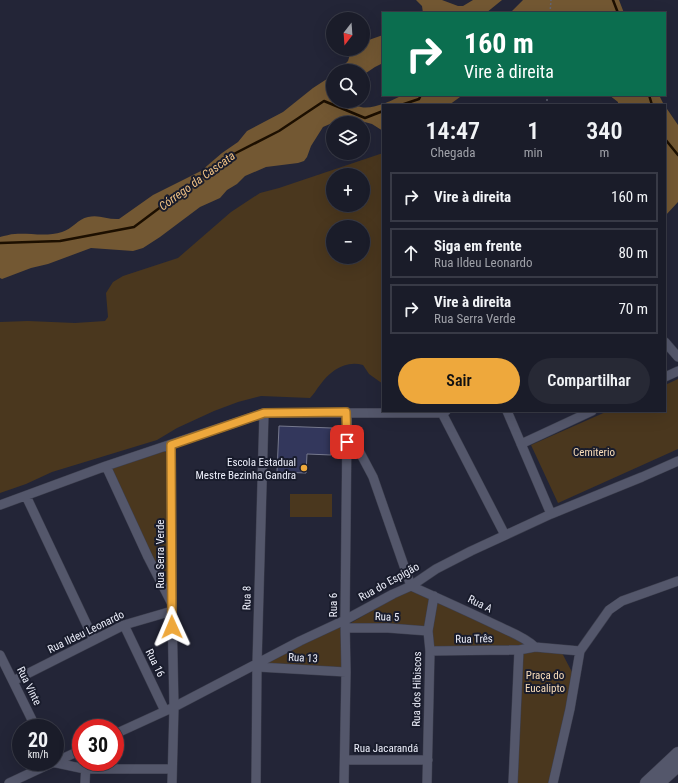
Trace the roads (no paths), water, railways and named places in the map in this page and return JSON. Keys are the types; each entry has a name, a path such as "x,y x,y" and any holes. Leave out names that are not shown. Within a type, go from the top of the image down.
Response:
{"main road":[{"path":"646,783 678,753"},
{"path":"659,783 678,766"}],"street":[{"path":"666,343 678,357"},
{"path":"666,377 678,371"},
{"path":"346,412 347,428 373,477 411,586"},
{"path":"0,505 106,466 264,413 444,412 505,535"},
{"path":"507,412 551,514"},
{"path":"521,444 590,412"},
{"name":"Rua 8","path":"256,783 264,413"},
{"name":"Rua 6","path":"344,783 347,428"},
{"name":"Rua Serra Verde","path":"171,445 172,607 170,709 172,783"},
{"name":"Rua do Espigão","path":"124,730 170,709 258,665 300,641 345,624 393,594 411,586 436,569 505,535 551,514 642,478 678,461"},
{"path":"106,466 172,607"},
{"path":"26,496 94,640"},
{"path":"553,783 570,709 580,651 609,610 622,601 678,581"},
{"name":"Rua A","path":"411,586 509,632 531,643 535,647"},
{"name":"Rua dos Hibiscos","path":"427,783 430,651 428,631 434,596"},
{"name":"Rua Ildeu Leonardo","path":"13,681 124,626 172,607"},
{"name":"Rua 5","path":"345,624 428,631"},
{"name":"Rua 16","path":"124,626 170,709"},
{"path":"513,783 519,650 535,647 580,651"},
{"name":"Rua Três","path":"430,651 519,650"},
{"name":"Rua Vinte","path":"0,655 32,719"},
{"name":"Rua 13","path":"258,665 346,672"},
{"name":"Rua Jacarandá","path":"345,760 428,760"},
{"path":"124,767 172,769"},
{"path":"9,783 35,771"},
{"path":"85,771 85,783"}],"waterway":[{"path":"613,0 618,12"},
{"name":"Córrego da Cascata","path":"404,104 419,99 420,96"},
{"path":"649,96 652,104"},
{"name":"Córrego da Cascata","path":"0,243 60,241 134,227 226,158 279,131 324,101 365,118 382,111"},
{"path":"666,140 678,155"}],"place":[{"name":"Escola Estadual Mestre Bezinha Gandra","path":"304,468"}],"park label":[{"name":"Cemiterio","path":"594,452"},
{"name":"Praça do Eucalipto","path":"545,681"}]}
